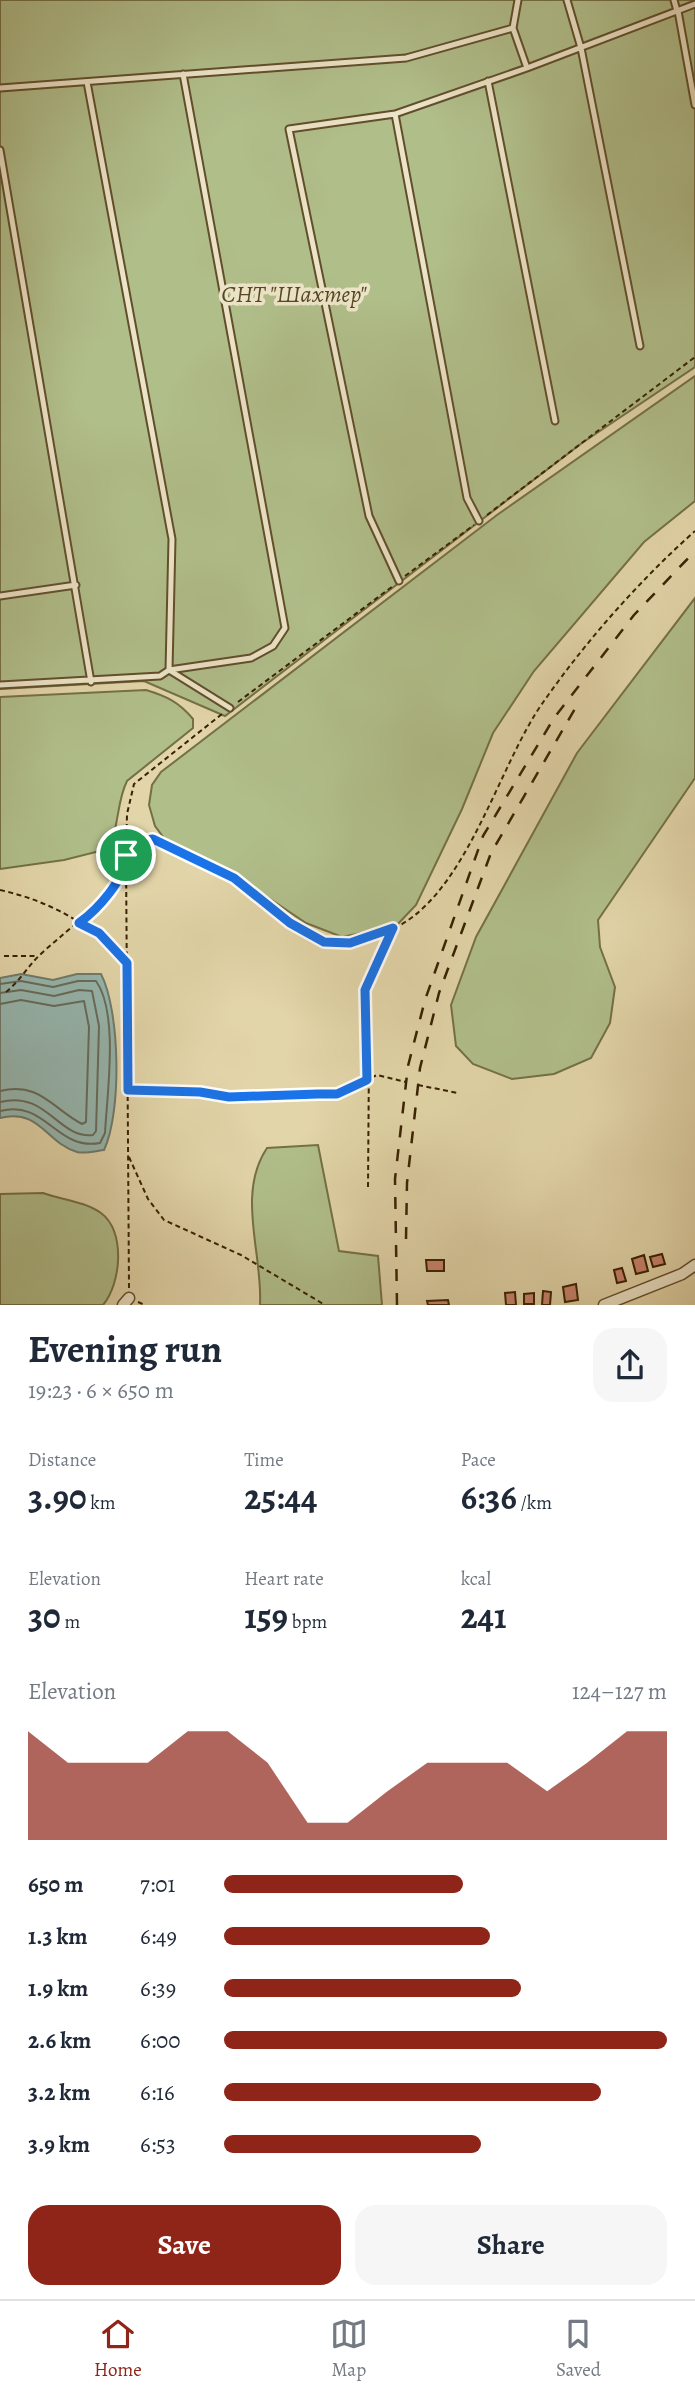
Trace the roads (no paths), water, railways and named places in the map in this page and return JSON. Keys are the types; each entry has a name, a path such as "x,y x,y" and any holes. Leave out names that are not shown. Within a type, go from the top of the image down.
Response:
{"street":[{"path":"604,1305 671,1279 695,1265"}],"lane":[{"path":"518,0 513,28 527,68"},
{"path":"566,0 580,47 640,346"},
{"path":"674,0 695,105"},
{"path":"399,581 369,516 289,129 395,114 527,68 695,4"},
{"path":"0,88 406,58 513,28"},
{"path":"0,685 91,682 160,676 169,670 251,658 273,646 285,628 183,74"},
{"path":"488,81 555,421"},
{"path":"87,82 172,539 169,670"},
{"path":"395,114 467,498 479,521"},
{"path":"0,150 91,682"},
{"path":"0,596 76,584"},
{"path":"169,670 230,708"}],"water":[{"path":"21,974 53,980 77,974 101,974 112,1012 116,1062 114,1112 104,1150 77,1152 66,1148 25,1118 0,1118 0,978"}],"railway":[{"path":"397,1305 395,1179 408,1066 425,1000 483,836 554,718 634,615 695,551"},
{"path":"406,1239 407,1183 420,1068 439,993 491,853 576,707"}],"park label":[{"name":"СНТ \"Шахтер\"","path":"294,294"}]}
